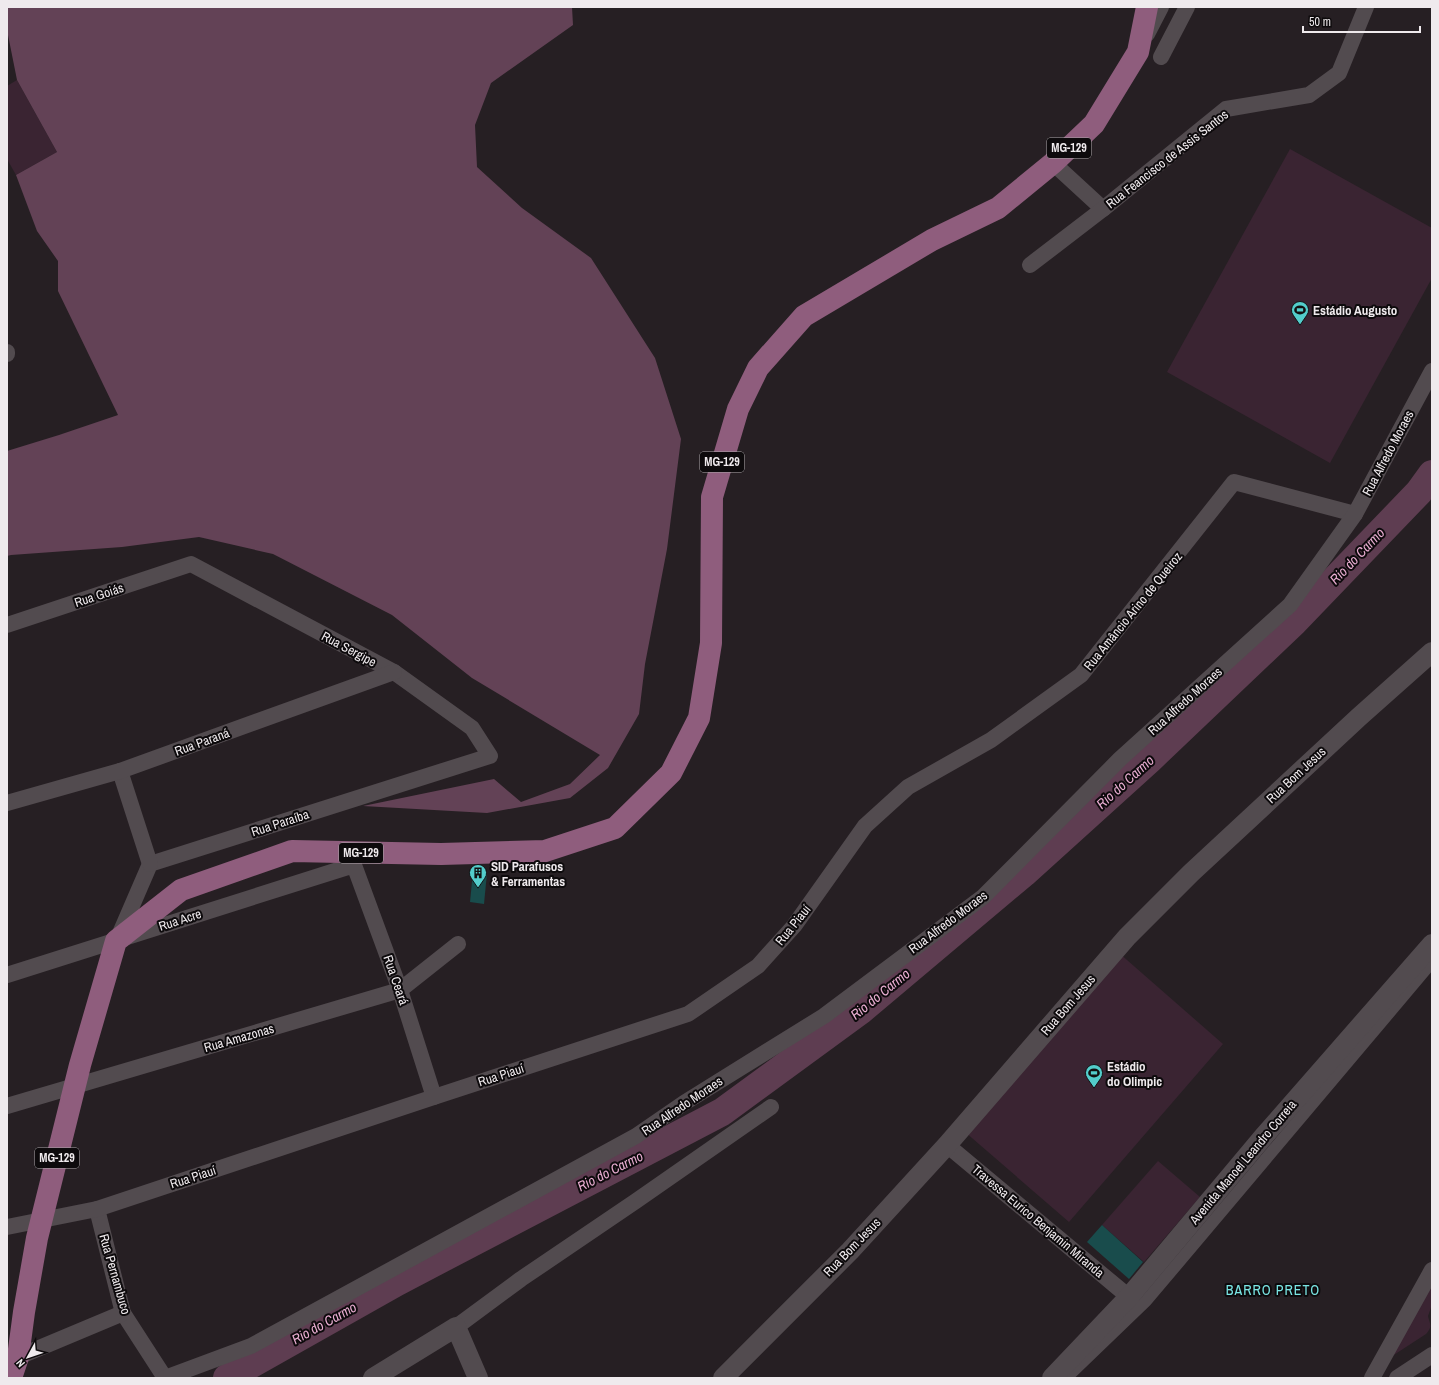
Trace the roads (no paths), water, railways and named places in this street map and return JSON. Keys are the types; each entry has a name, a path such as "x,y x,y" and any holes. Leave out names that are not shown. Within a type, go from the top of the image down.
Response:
{"main road":[{"name":"MG-129","path":"11,1378 13,1358 24,1312 37,1238 80,1065 116,941 181,890 292,851 441,854 545,851 615,828 671,773 699,718 710,643 712,497 738,409 758,368 804,316 932,240 998,208 1053,163 1094,124 1138,52 1147,7"}],"street":[{"path":"1138,52 1161,7"},
{"path":"1161,57 1187,7"},
{"name":"Rua Feancisco de Assis Santos","path":"1030,265 1103,209 1226,109 1310,94 1339,73 1366,7"},
{"path":"1053,163 1103,209"},
{"name":"Rua Alfredo Moraes","path":"165,1378 251,1346 636,1136 684,1103 824,1016 983,897 1120,759 1290,605 1355,514 1431,376"},
{"name":"Rua Amâncio Arino de Queiroz","path":"908,787 991,740 1081,675 1234,482 1355,514"},
{"name":"Rua Goiás","path":"7,625 191,564"},
{"name":"Rua Sergipe","path":"191,564 394,672 472,728 490,756"},
{"name":"Rua Bom Jesus","path":"724,1378 850,1251 947,1145 1127,938 1191,873 1359,717 1432,652"},
{"name":"Rua Paraná","path":"7,803 120,772 394,672"},
{"name":"Rua Paraíba","path":"150,864 490,756"},
{"path":"116,941 150,864 120,772"},
{"name":"Rua Piauí","path":"7,1227 97,1209 688,1014 758,966 794,926 865,826 908,787"},
{"name":"Rua Acre","path":"7,975 354,865"},
{"name":"Rua Ceará","path":"354,865 400,990 434,1097"},
{"name":"Rua Amazonas","path":"7,1106 400,990 458,944"},
{"name":"Avenida Manoel Leandro Correia","path":"1052,1378 1128,1297 1264,1136 1432,944"},
{"path":"1066,1378 1146,1301 1432,962"},
{"path":"373,1378 456,1327 521,1279 771,1107"},
{"name":"Travessa Eurico Benjamin Miranda","path":"947,1145 1128,1297"},
{"name":"Rua Pernambuco","path":"97,1209 124,1313 165,1378"},
{"path":"1372,1378 1432,1270"},
{"path":"13,1358 124,1313"},
{"path":"456,1327 478,1378"},
{"path":"1397,1378 1432,1355"}],"waterway":[{"name":"Rio do Carmo","path":"227,1378 397,1282 722,1112 860,1011 1024,873 1150,759 1294,622 1419,492 1432,474"}],"place":[{"name":"Estádio Augusto","path":"1300,325"},
{"name":"SID Parafusos & Ferramentas","path":"478,888"},
{"name":"Estádio do Olimpic","path":"1094,1088"}],"district":[{"name":"BARRO PRETO","path":"1273,1290"}]}
